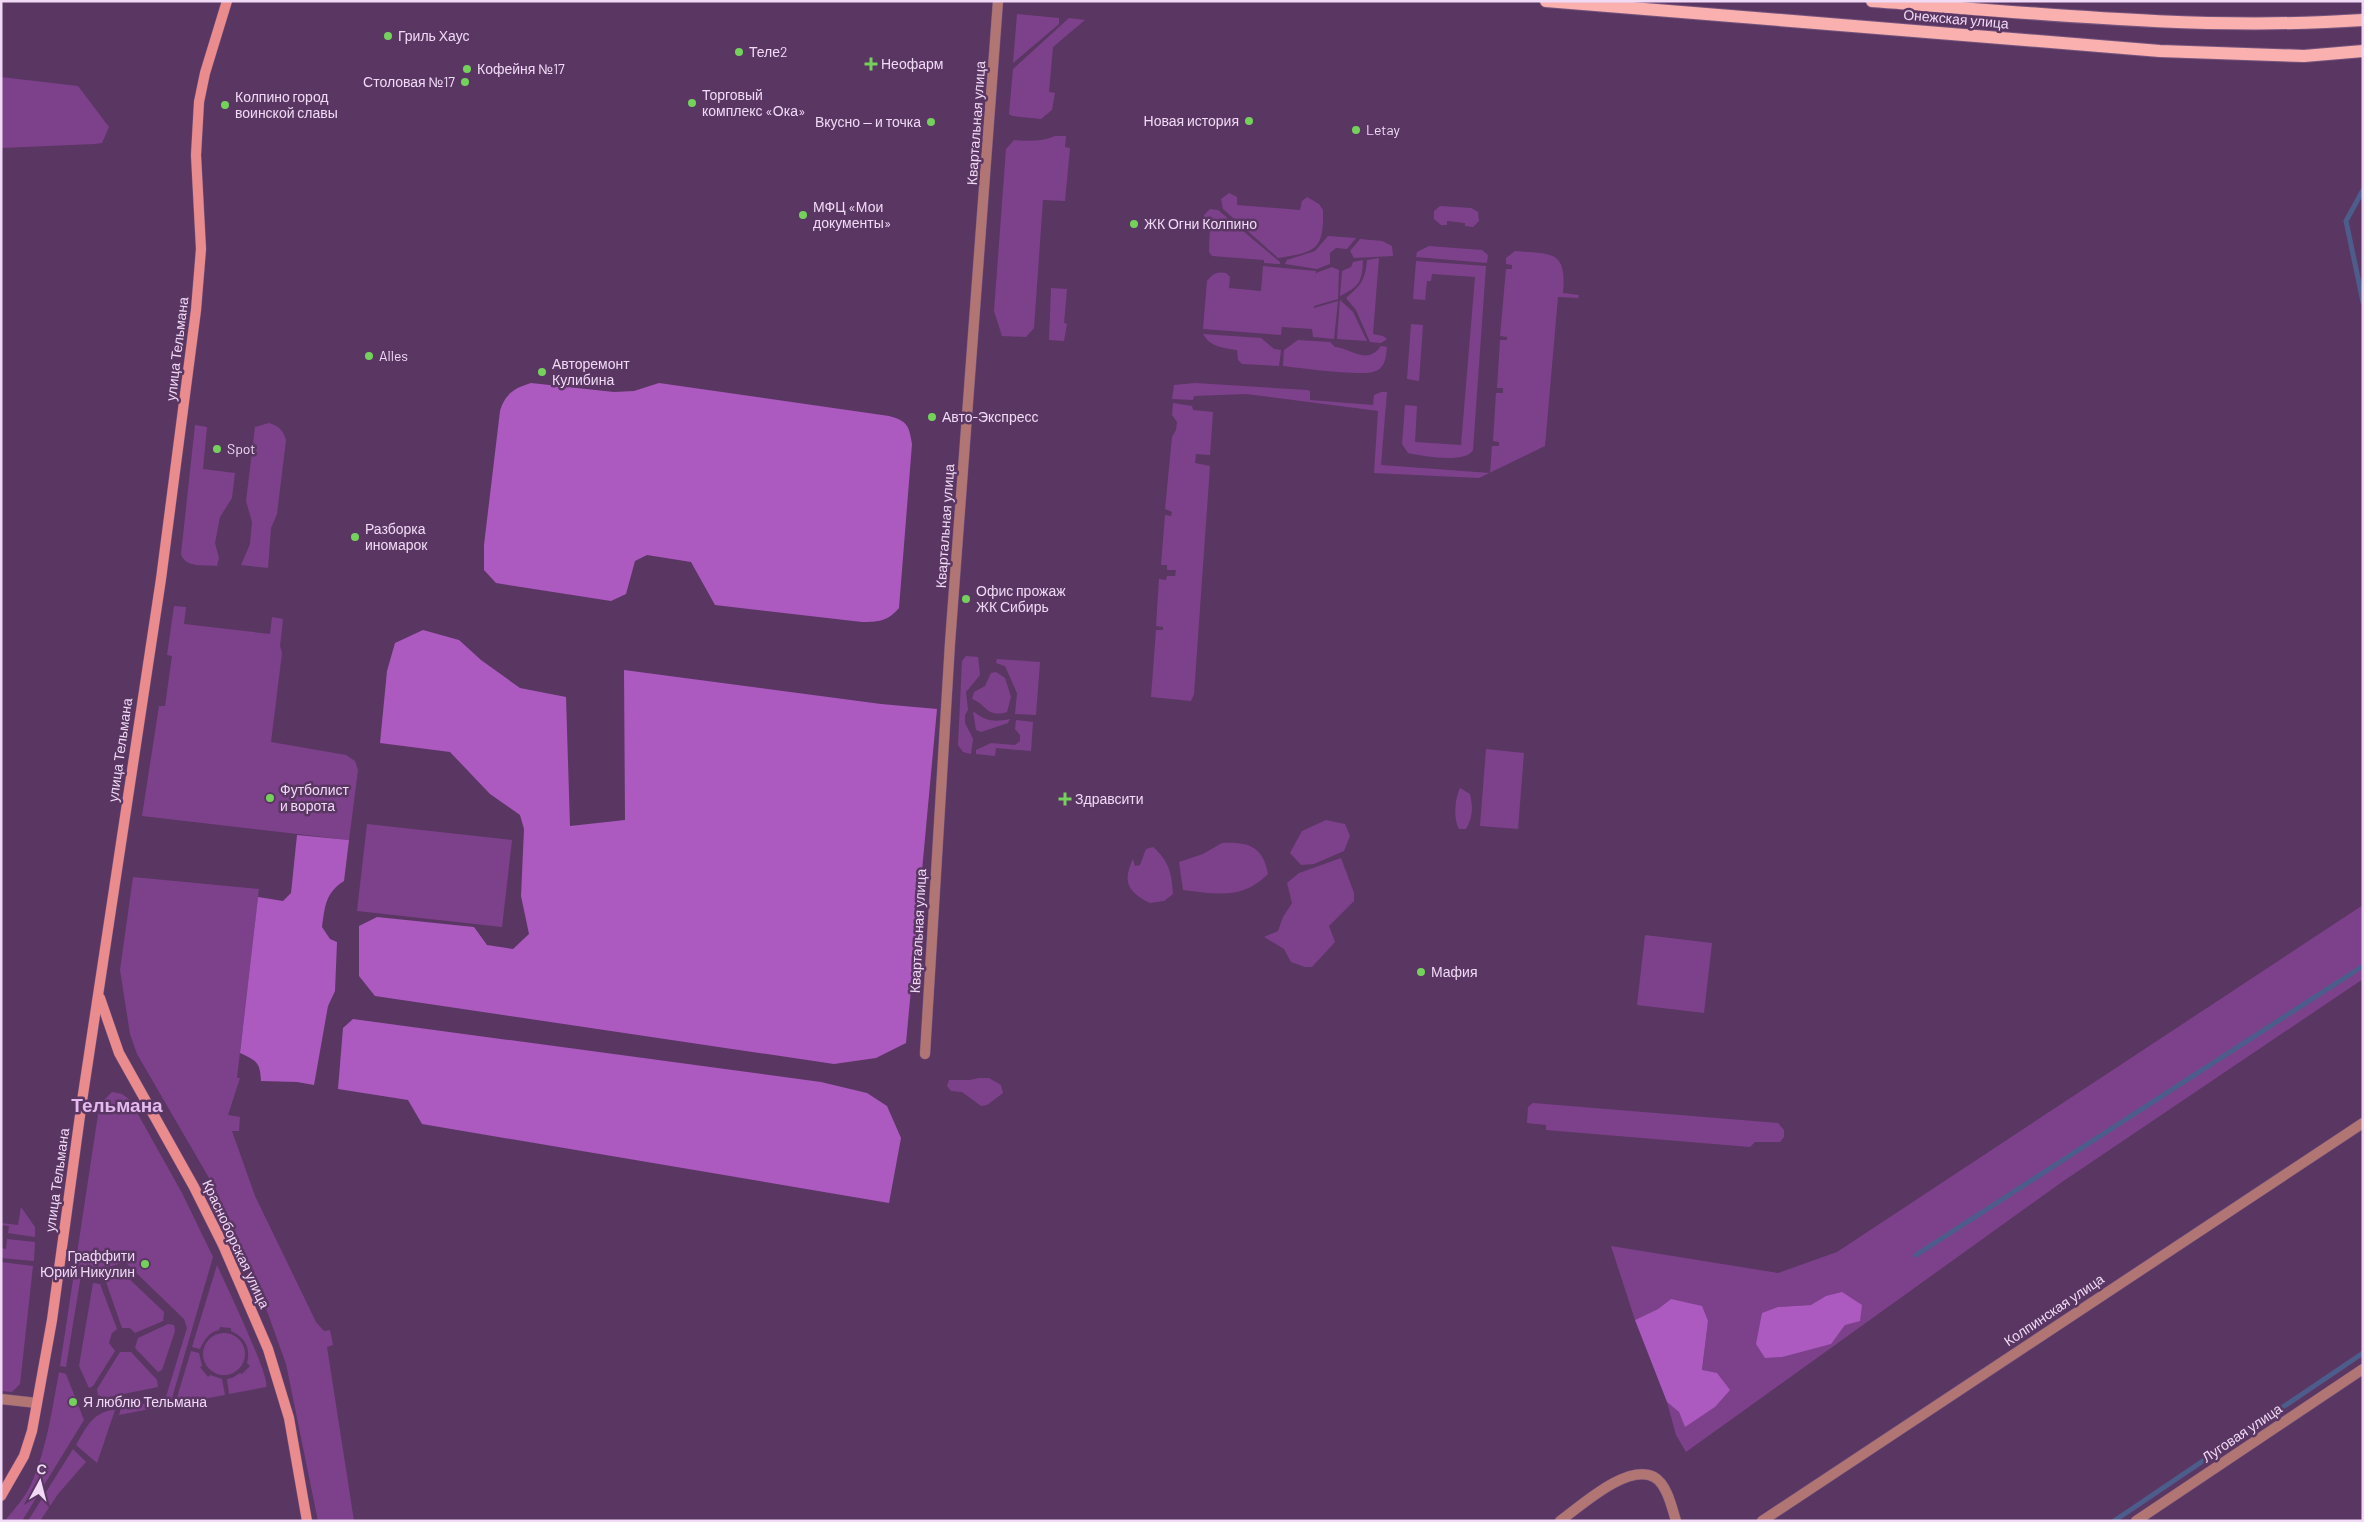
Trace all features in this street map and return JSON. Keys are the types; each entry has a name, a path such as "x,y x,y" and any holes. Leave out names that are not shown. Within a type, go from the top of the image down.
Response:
{"main road":[{"name":"улица Тельмана","path":"1,1496 24,1456 37,1403 52,1320 160,579 196,310 201,249 196,147 199,102 205,73 227,1"},
{"name":"Онежская улица","path":"1546,1 2160,51 2304,56 2363,51"},
{"name":"Онежская улица","path":"1872,1 2154,21 2300,24 2363,20"},
{"name":"Красноборская улица","path":"98,995 119,1053 194,1187 223,1245 268,1349 289,1418 307,1521"}],"street":[{"name":"Квартальная улица","path":"925,1054 950,633 998,1"},
{"name":"Колпинская улица","path":"1762,1521 2363,1123"},
{"name":"Луговая улица","path":"2136,1521 2363,1369"},
{"path":"1,1399 37,1403"},
{"path":"1560,1521 1620,1478 1637,1474 1654,1477 1662,1485 1669,1498 1676,1521"}],"shaded area":[{"path":"1017,14 1059,18 1059,24 1013,63"},
{"path":"1069,18 1085,20 1053,47 1049,92 1055,93 1052,110 1041,119 1012,116 1009,114 1013,69"},
{"path":"1,77 78,86 109,127 102,143 1,148"},
{"path":"1055,136 1066,136 1065,147 1070,148 1065,201 1043,200 1034,328 1026,337 1002,336 994,311 1006,149 1014,140 1030,141"},
{"path":"1229,193 1237,197 1237,205 1300,210 1302,201 1307,197 1319,204 1323,210 1322,234 1319,241 1309,251 1278,258 1223,209 1221,199"},
{"path":"1440,206 1471,208 1478,212 1479,221 1473,227 1465,226 1465,223 1447,221 1447,225 1441,225 1434,219 1434,211"},
{"path":"1210,209 1218,210 1280,262 1280,264 1264,263 1264,260 1212,256 1209,252 1210,224 1203,222 1204,215"},
{"path":"1328,236 1356,238 1347,249 1336,248 1330,253 1330,264 1317,269 1285,264 1287,260 1315,251"},
{"path":"1360,239 1382,241 1392,246 1393,256 1354,258 1350,251"},
{"path":"1429,246 1482,250 1488,255 1487,263 1416,257 1417,252"},
{"path":"1515,251 1548,254 1559,262 1562,269 1564,279 1563,293 1579,295 1578,298 1558,297 1545,446 1490,473 1492,446 1499,446 1499,442 1493,441 1496,393 1503,393 1503,388 1497,388 1500,340 1507,340 1507,337 1500,336 1506,269 1512,269 1512,265 1506,264 1506,258"},
{"path":"1379,258 1373,334 1387,339 1381,343 1370,342 1356,310 1346,298 1361,282 1367,260"},
{"path":"1363,260 1362,274 1359,282 1340,296 1342,271 1351,267 1353,262"},
{"path":"1416,261 1486,266 1473,450 1462,457 1443,458 1408,453 1402,444 1405,405 1417,406 1415,442 1461,445 1475,277 1432,274 1431,281 1427,281 1425,300 1413,299"},
{"path":"1263,266 1316,271 1315,280 1316,273 1332,267 1339,270 1338,299 1314,306 1314,308 1338,301 1334,339 1313,337 1312,329 1282,327 1281,335 1203,329 1207,281 1215,274 1223,272 1230,277 1229,288 1261,291"},
{"path":"1051,288 1067,289 1064,323 1067,324 1064,341 1049,340"},
{"path":"1340,300 1353,312 1367,341 1337,339"},
{"path":"1411,324 1423,325 1419,381 1407,379"},
{"path":"1203,334 1261,338 1274,349 1281,350 1279,366 1242,364 1238,360 1237,350 1213,344"},
{"path":"1298,340 1330,342 1335,347 1365,355 1376,352 1381,346 1387,347 1382,366 1373,372 1356,373 1283,366 1284,350"},
{"path":"531,383 614,392 634,391 659,383 889,416 900,420 910,432 912,444 899,608 891,616 883,620 862,622 715,605 691,562 647,555 635,561 626,594 611,601 496,583 484,570 484,545 500,411 511,392"},
{"path":"1195,383 1307,390 1310,391 1310,400 1373,405 1374,395 1387,392 1381,465 1489,473 1479,478 1374,473 1378,411 1246,394 1194,396 1193,400 1172,399 1174,385"},
{"path":"1173,403 1192,406 1193,410 1213,412 1210,455 1196,454 1195,463 1210,466 1194,694 1191,701 1151,697 1156,630 1163,630 1163,627 1156,626 1159,579 1166,580 1167,576 1175,576 1176,570 1167,570 1167,565 1161,565 1165,515 1171,516 1172,512 1165,509 1172,437 1176,430 1177,422 1172,415"},
{"path":"269,423 280,429 286,440 277,514 271,528 268,568 241,565 250,544 252,522 246,501 255,427"},
{"path":"195,425 207,427 203,469 235,473 232,498 220,517 215,543 219,558 217,566 191,564 181,554"},
{"path":"174,606 186,607 184,624 270,634 272,617 283,619 280,646 282,653 271,742 346,755 355,761 358,770 349,840 142,816 159,706 165,706 172,656 167,655"},
{"path":"423,630 459,640 481,660 520,688 566,697 570,826 625,820 624,670 881,704 937,709 906,1043 876,1058 834,1064 375,996 359,976 359,926 377,917 474,927 487,945 513,949 529,934 521,896 524,829 520,815 490,794 450,752 380,743 387,671 395,643"},
{"path":"966,656 978,657 980,675 966,692 968,710 965,715 965,723 973,739 971,754 963,752 958,745 962,661"},
{"path":"997,659 1040,662 1036,715 1015,714 1017,693 1005,666 996,663"},
{"path":"996,672 1005,678 1011,697 1007,712 991,712 972,699 974,692 985,686 991,673"},
{"path":"973,711 991,720 1010,719 1008,723 981,732 976,730"},
{"path":"1016,720 1033,722 1031,751 996,748 995,756 976,754 976,750 991,743 1015,745 1020,741 1020,735 1015,729"},
{"path":"1486,749 1524,753 1518,829 1480,826"},
{"path":"1460,788 1470,794 1471,799 1471,816 1466,829 1459,829 1455,814"},
{"path":"1326,820 1345,824 1350,836 1344,851 1314,864 1301,865 1290,853 1302,831"},
{"path":"367,824 512,840 502,927 357,911"},
{"path":"297,835 349,840 344,881 329,896 322,927 330,939 337,942 335,991 328,1006 314,1085 297,1082 261,1081 260,1070 256,1063 240,1053 258,897 283,901 291,893"},
{"path":"1222,843 1239,843 1253,848 1262,857 1268,874 1249,888 1239,892 1218,894 1183,890 1179,862 1203,854"},
{"path":"1153,847 1163,857 1169,868 1173,894 1164,901 1150,903 1132,890 1129,886 1128,874 1133,859 1135,866 1140,865 1146,849"},
{"path":"1341,858 1354,893 1354,901 1329,926 1335,942 1312,967 1305,967 1291,962 1284,949 1264,937 1278,931 1283,917 1292,903 1287,883 1299,873"},
{"path":"133,877 259,889 237,1078 240,1078 228,1115 240,1117 239,1131 232,1131 255,1196 316,1322 324,1331 330,1330 333,1345 327,1347 354,1521 318,1521 286,1364 267,1311 216,1190 137,1054 130,1034 120,970"},
{"path":"2363,905 2363,979 2062,1182 1686,1452 1676,1435 1667,1402 1679,1412 1685,1426 1715,1407 1702,1371 1708,1321 1671,1299 1658,1309 1635,1320 1611,1246 1778,1273 1837,1252","holes":["1811,1305 1845,1325 1839,1333 1778,1307"]},
{"path":"1645,935 1712,943 1704,1013 1637,1005"},
{"path":"353,1019 821,1082 867,1093 887,1106 901,1138 889,1203 422,1124 408,1100 338,1089 343,1028"},
{"path":"989,1078 1001,1085 1003,1093 987,1105 981,1106 962,1092 951,1091 947,1086 949,1080"},
{"path":"112,1092 122,1094 130,1100 182,1193 213,1257 170,1405 119,1415 121,1408 165,1400 187,1328 184,1319 125,1262 81,1275 66,1367 60,1366 99,1108"},
{"path":"1533,1103 1778,1123 1784,1130 1784,1137 1780,1142 1755,1142 1750,1147 1546,1130 1546,1125 1527,1123 1528,1107"},
{"path":"21,1207 35,1227 35,1237 8,1233 9,1226 1,1225 1,1223 18,1225"},
{"path":"7,1239 35,1242 34,1261 1,1258 1,1248 6,1249"},
{"path":"1,1262 33,1266 20,1384 12,1392 1,1391"},
{"path":"217,1265 255,1349 266,1380 266,1387 229,1394 227,1379 240,1373 242,1374 250,1366 247,1363 248,1353 246,1344 240,1336 231,1331 231,1328 220,1327 219,1330 207,1337 200,1349 192,1347"},
{"path":"124,1274 164,1312 163,1321 135,1333 130,1328 122,1328 106,1282 109,1278"},
{"path":"93,1283 100,1284 117,1329 112,1333 109,1343 115,1351 93,1386 89,1388 79,1366"},
{"path":"1842,1292 1862,1305 1860,1321 1845,1325 1831,1344 1782,1357 1765,1358 1756,1344 1762,1313 1778,1307 1811,1305 1826,1296"},
{"path":"1671,1299 1702,1306 1708,1321 1702,1370 1717,1373 1730,1390 1715,1407 1685,1427 1679,1412 1667,1402 1635,1320 1658,1309"},
{"path":"168,1324 174,1325 175,1331 162,1370 158,1372 135,1348 138,1338"},
{"path":"224,1333 239,1339 245,1354 239,1369 224,1375 209,1369 203,1354 209,1339"},
{"path":"191,1351 199,1353 202,1366 200,1367 208,1377 210,1375 222,1379 225,1395 175,1404"},
{"path":"120,1352 131,1352 157,1380 158,1387 104,1398 98,1395 97,1389"},
{"path":"59,1372 66,1374 84,1420 22,1521 5,1521 27,1493 37,1469 49,1428"},
{"path":"115,1410 97,1463 76,1445 87,1427 96,1417 107,1411"},
{"path":"73,1449 86,1462 58,1494 40,1521 28,1521"}],"waterway":[{"path":"2363,190 2346,221 2363,302"},
{"path":"1916,1255 2363,966"},
{"path":"2114,1521 2363,1353"}],"place":[{"name":"Гриль Хаус","path":"388,36"},
{"name":"Теле2","path":"739,52"},
{"name":"Неофарм","path":"871,64"},
{"name":"Кофейня №17","path":"467,69"},
{"name":"Столовая №17","path":"465,82"},
{"name":"Торговый комплекс «Ока»","path":"692,103"},
{"name":"Колпино город воинской славы","path":"225,105"},
{"name":"Новая история","path":"1249,121"},
{"name":"Вкусно — и точка","path":"931,122"},
{"name":"Letay","path":"1356,130"},
{"name":"МФЦ «Мои документы»","path":"803,215"},
{"name":"ЖК Огни Колпино","path":"1134,224"},
{"name":"Alles","path":"369,356"},
{"name":"Авторемонт Кулибина","path":"542,372"},
{"name":"Авто-Экспресс","path":"932,417"},
{"name":"Spot","path":"217,449"},
{"name":"Разборка иномарок","path":"355,537"},
{"name":"Офис прожаж ЖК Сибирь","path":"966,599"},
{"name":"Футболист и ворота","path":"270,798"},
{"name":"Здравсити","path":"1065,799"},
{"name":"Мафия","path":"1421,972"},
{"name":"Граффити Юрий Никулин","path":"145,1264"},
{"name":"Я люблю Тельмана","path":"73,1402"}],"district":[{"name":"Тельмана","path":"117,1105"}]}
